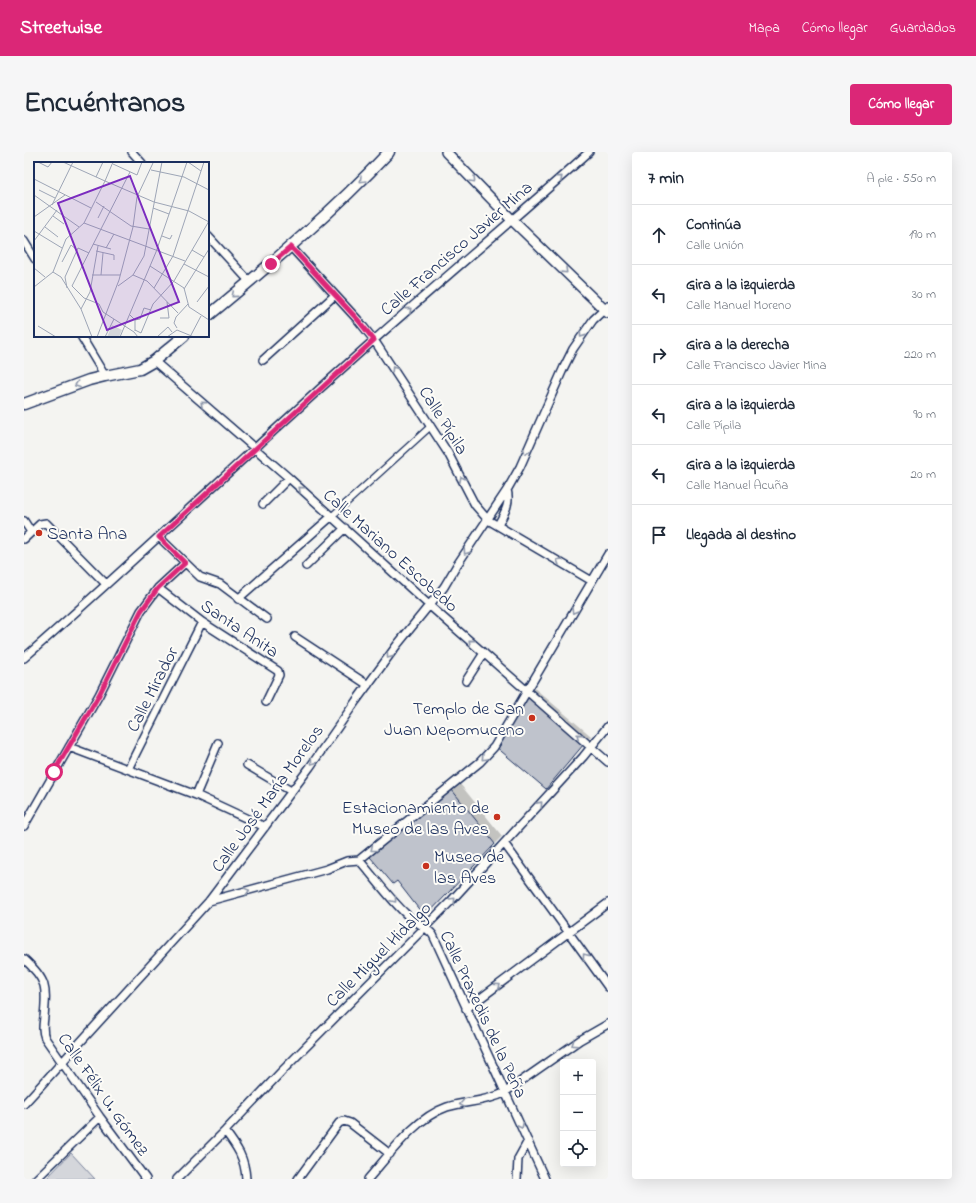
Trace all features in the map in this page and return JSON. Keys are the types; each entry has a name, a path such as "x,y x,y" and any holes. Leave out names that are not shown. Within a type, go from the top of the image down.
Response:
{"main road":[{"path":"209,315 291,247 341,201 389,152"},
{"path":"24,404 105,376 140,369 154,361 183,337"}],"street":[{"path":"132,152 141,162"},
{"path":"446,152 512,220 607,309"},
{"name":"Calle Francisco Javier Mina","path":"24,658 159,537 374,340 589,152"},
{"path":"209,237 250,282"},
{"path":"24,241 34,257"},
{"name":"Calle Pípila","path":"291,247 374,340 448,453 475,505 488,520 592,580"},
{"path":"263,360 335,295"},
{"name":"Calle José María Morelos","path":"24,1104 210,901 397,645 444,587 507,490 520,467 573,349 593,320 607,309"},
{"path":"82,337 105,376"},
{"name":"Calle Mariano Escobedo","path":"154,361 289,478 430,606 608,762"},
{"path":"238,599 431,426"},
{"path":"263,504 289,478"},
{"name":"Calle José María Morelos","path":"498,525 506,508 509,497 507,490"},
{"path":"24,521 31,532"},
{"path":"24,539 40,524 46,523 106,584"},
{"path":"306,566 345,528"},
{"path":"159,537 200,577 220,584 238,599 267,619"},
{"path":"210,901 327,869 347,861 360,860 488,754 499,739 608,554"},
{"path":"24,826 111,674 141,611 158,588 185,563"},
{"name":"Santa Anita","path":"158,588 202,622 278,671 279,675 266,702"},
{"name":"Calle Mirador","path":"128,769 202,622"},
{"path":"295,637 368,685"},
{"path":"466,681 484,654"},
{"name":"Calle Miguel Hidalgo","path":"178,1179 225,1132 281,1072 426,928 476,875 591,747 608,726"},
{"path":"196,795 218,743"},
{"path":"69,747 196,795 265,827"},
{"path":"246,765 291,791"},
{"path":"504,843 608,987"},
{"name":"Calle Praxedis de la Peña","path":"360,860 404,913 415,922 426,928 436,940 504,1093 545,1179"},
{"path":"466,1009 608,902"},
{"name":"Calle Félix U. Gómez","path":"24,959 34,968 44,982 46,997 43,1033 45,1038 100,1117 146,1179"},
{"path":"368,1179 419,1123 438,1110 449,1106 495,1098 580,1040 608,1024"},
{"path":"36,1179 100,1117"},
{"path":"298,1179 340,1123 344,1121 350,1123 390,1154"},
{"path":"225,1132 239,1151 244,1163 246,1179"},
{"path":"517,1179 518,1159 528,1141"}],"shaded area":[{"path":"71,1153 95,1179 46,1179"}],"building":[{"name":"Templo de San Juan Nepomuceno","path":"524,693 584,744 546,789 495,746"},
{"name":"Museo de las Aves","path":"448,785 495,844 425,917 397,881 393,884 365,851"}],"place":[{"name":"Santa Ana","path":"39,533"},
{"name":"Templo de San Juan Nepomuceno","path":"532,718"},
{"name":"Estacionamiento de Museo de las Aves","path":"497,817"},
{"name":"Museo de las Aves","path":"426,866"}],"route":[{"path":"54,772 111,674 146,603 158,588 185,563 159,537 374,340 358,320 291,247 271,264"}]}
